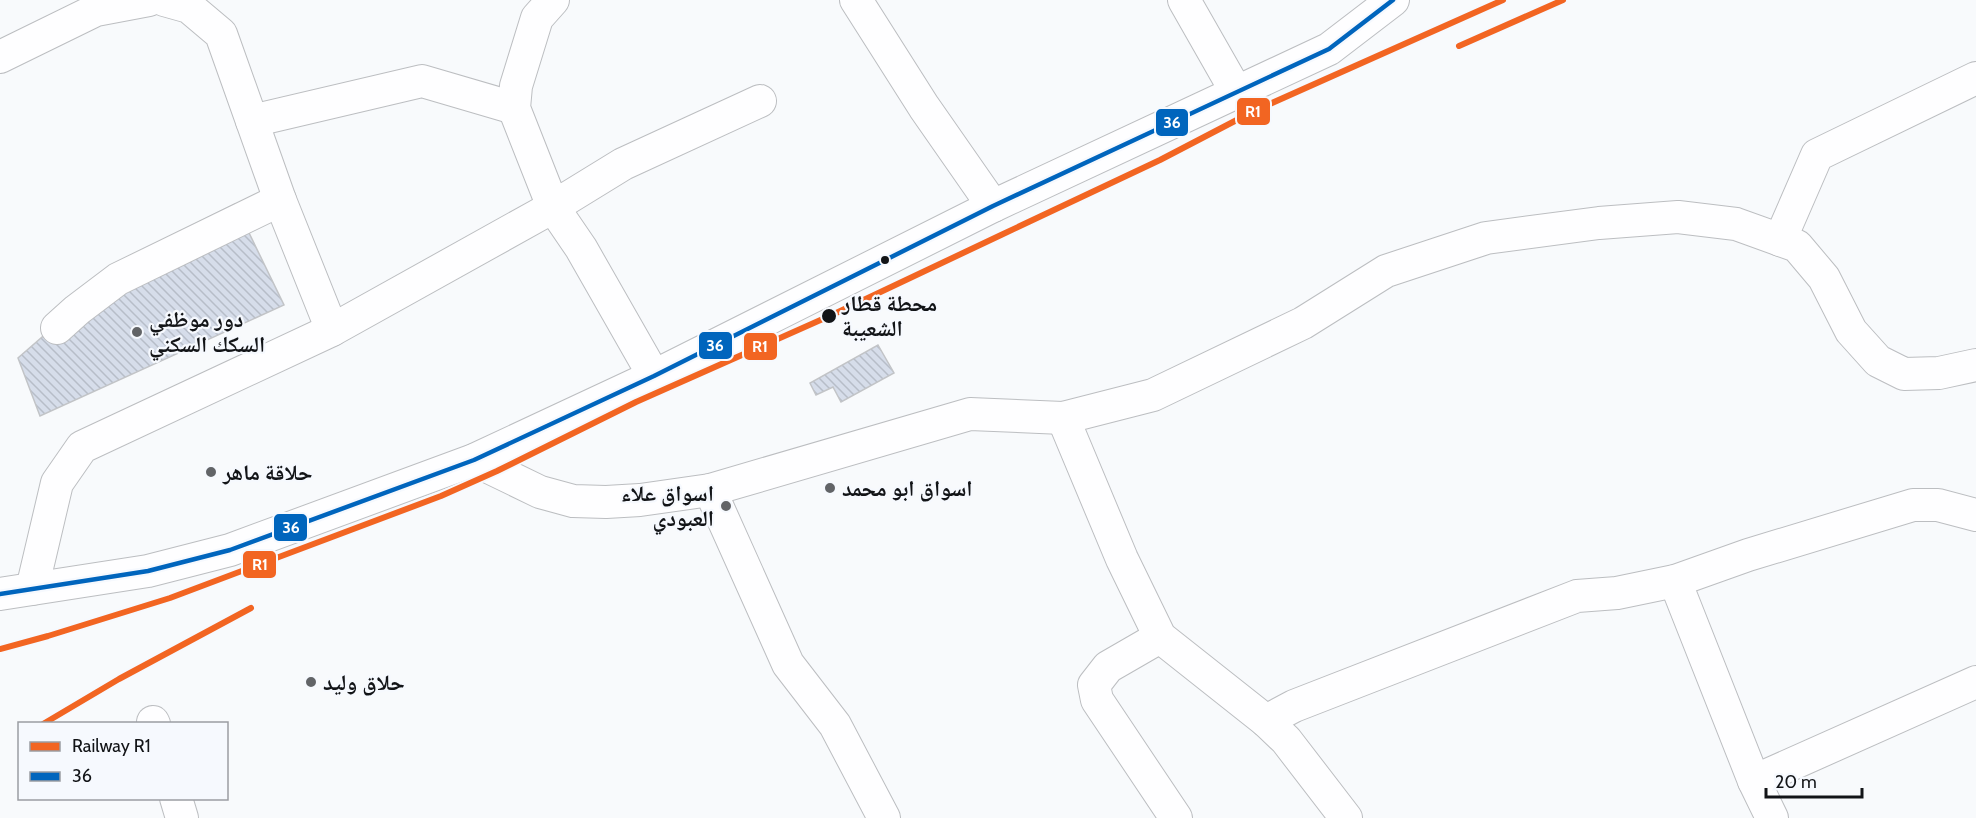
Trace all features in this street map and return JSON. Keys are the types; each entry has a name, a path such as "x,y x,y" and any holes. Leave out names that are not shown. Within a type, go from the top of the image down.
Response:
{"street":[{"path":"0,57 96,10 149,0"},
{"path":"164,0 189,7 221,34 280,200 332,330"},
{"path":"553,0 537,18 516,86 514,108 552,207 581,248 654,376"},
{"path":"856,0 924,108 993,206"},
{"path":"1184,0 1237,93"},
{"path":"0,594 148,571 230,550 474,460 654,376 993,206 1329,49 1393,0"},
{"path":"1780,240 1817,155 1976,78"},
{"path":"252,121 422,81 514,108"},
{"path":"32,590 57,483 82,447 332,330 552,207 623,164 760,101"},
{"path":"57,328 118,279 280,200"},
{"path":"474,460 540,492 573,501 640,500 710,490 970,414 1063,418 1153,395 1303,323 1386,271 1486,238 1599,223 1678,217 1736,224 1797,246 1824,278 1851,331 1878,361 1904,374 1939,373 1976,365"},
{"path":"1063,418 1122,559 1160,637 1266,721 1286,740 1346,818"},
{"path":"710,490 788,664 835,725 884,818"},
{"path":"1266,721 1294,706 1577,596 1617,592 1674,581 1748,555 1913,505 1938,505 1976,515"},
{"path":"1674,581 1754,781 1772,818"},
{"path":"1160,637 1108,667 1094,685 1097,700 1176,818"},
{"path":"1754,781 1976,682"},
{"path":"177,800 182,818"}],"building":[{"name":"دور موظفي السكك السكني","path":"235,204 284,305 40,416 18,358 141,251"},
{"name":"محطة قطار الشعيبة","path":"878,345 894,373 841,402 833,387 816,395 810,383"}],"rail line":[{"name":"R1","path":"0,649 170,598 441,496 636,402 834,314 1160,160 1254,111 1503,0"},
{"name":"R1","path":"1459,46 1563,0"},
{"name":"R1","path":"46,722 119,679 251,608"}],"transit line":[{"name":"36","path":"0,594 148,571 230,550 474,460 654,376 993,206 1329,49 1393,0"}],"place":[{"name":"محطة قطار الشعيبة","path":"829,316"},
{"name":"دور موظفي السكك السكني","path":"137,332"},
{"name":"حلاقة ماهر","path":"211,472"},
{"name":"اسواق ابو محمد","path":"830,488"},
{"name":"اسواق علاء العبودي","path":"726,506"},
{"name":"حلاق وليد","path":"311,682"}]}
